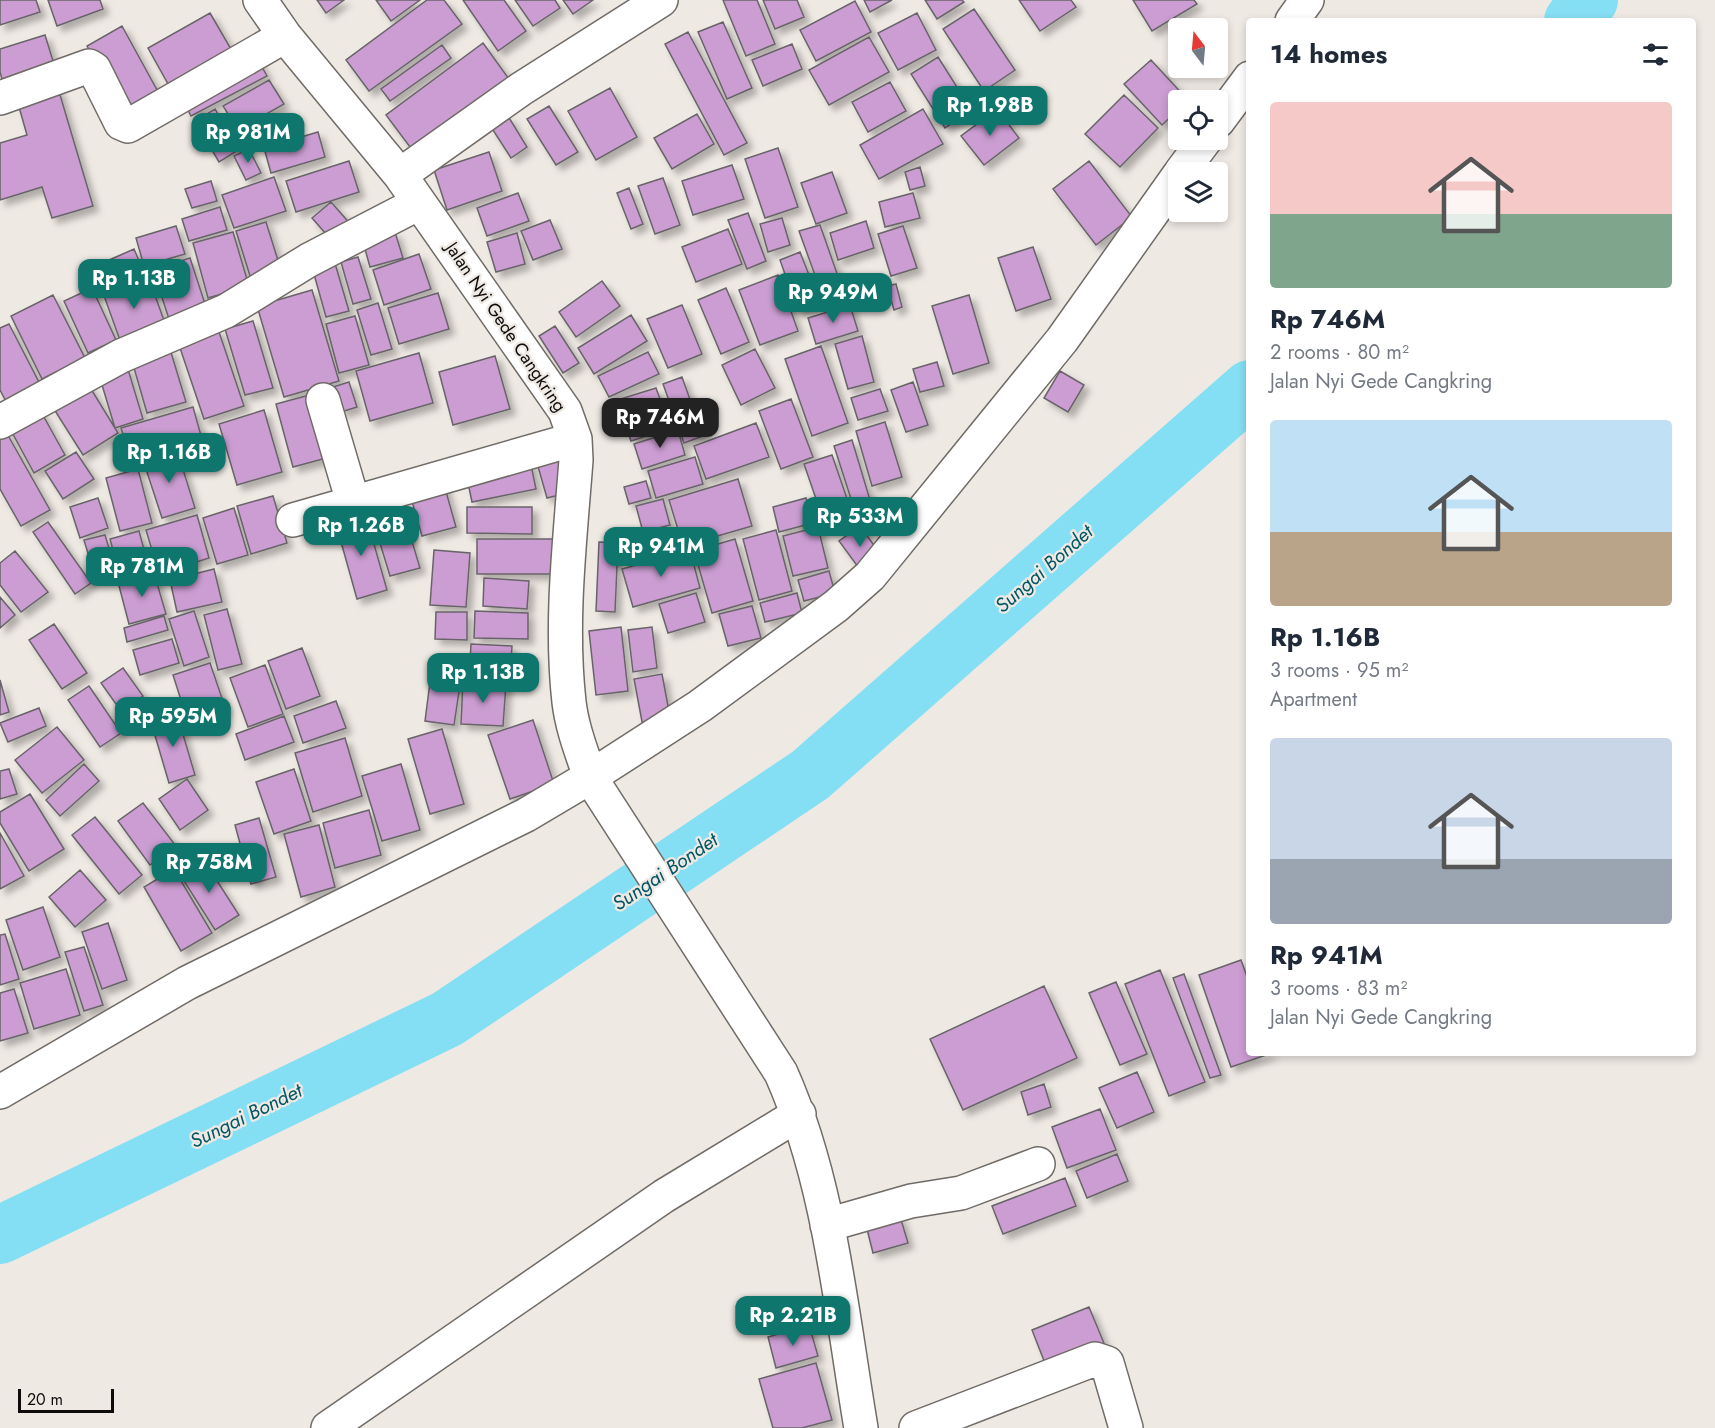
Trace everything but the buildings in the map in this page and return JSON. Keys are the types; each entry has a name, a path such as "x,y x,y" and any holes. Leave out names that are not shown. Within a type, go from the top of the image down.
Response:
{"street":[{"name":"Jalan Nyi Gede Cangkring","path":"260,0 285,36 400,175 565,411 575,439 576,460 566,606 569,704 590,777 781,1072 799,1114 827,1226 861,1428"},
{"path":"400,175 522,89 661,0"},
{"path":"1294,18 1307,0"},
{"path":"0,98 89,66 94,69 121,123 128,126 285,36"},
{"path":"1228,108 1246,83"},
{"path":"0,1092 187,983 526,815 700,706 836,606 864,582 1062,340 1168,191"},
{"path":"0,422 121,356 226,311 309,260 420,203"},
{"path":"323,400 352,502"},
{"path":"293,520 575,439"},
{"path":"328,1428 664,1196 799,1114"},
{"path":"827,1226 911,1201 961,1193 1038,1164"},
{"path":"916,1428 1095,1359 1107,1363 1126,1428"}],"waterway":[{"name":"Sungai Bondet","path":"1575,18 1589,0"},
{"name":"Sungai Bondet","path":"0,1235 447,1019 810,775 1246,393"}]}
